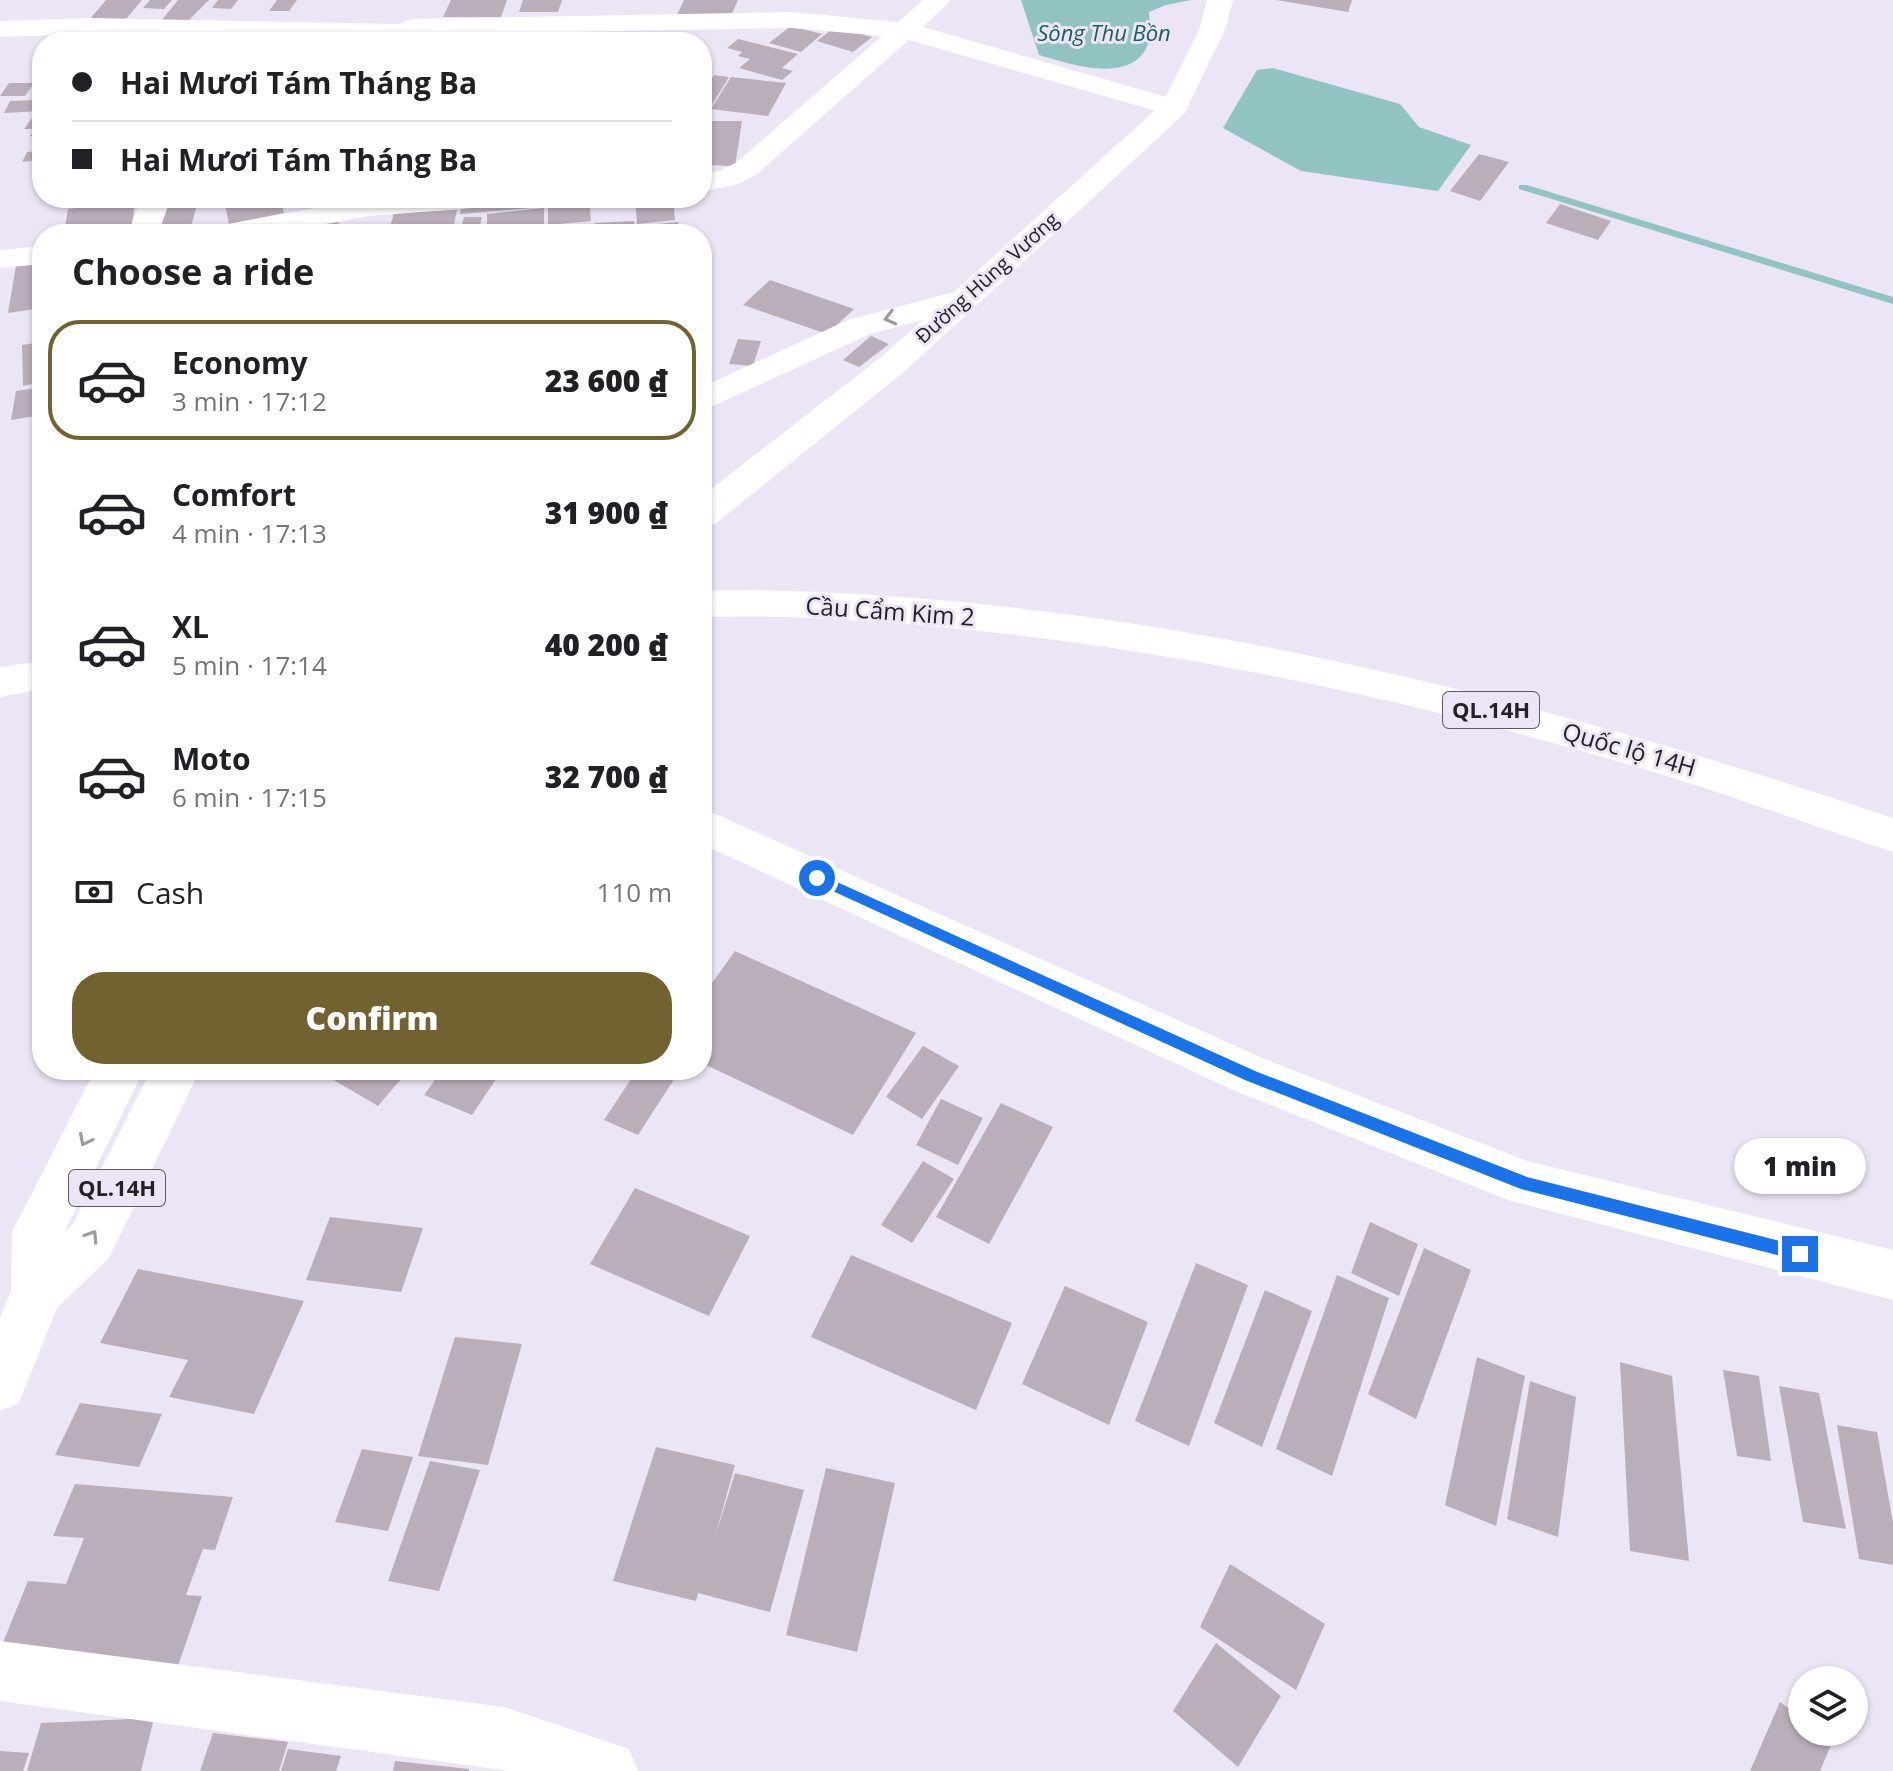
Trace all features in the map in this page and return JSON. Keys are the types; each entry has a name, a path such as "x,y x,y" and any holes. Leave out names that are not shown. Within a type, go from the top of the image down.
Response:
{"main road":[{"path":"410,32 417,0"},
{"path":"712,181 729,178 747,168 938,0"},
{"name":"Đường Hùng Vương","path":"712,507 893,364 1174,108 1212,30 1220,0"},
{"path":"465,32 792,20 904,30 1174,108"},
{"path":"0,29 89,26 330,32"},
{"path":"292,224 407,208"},
{"path":"0,259 32,256"},
{"path":"712,395 859,327 965,298"},
{"name":"Cầu Cẩm Kim 2","path":"712,604 872,608 1078,626"},
{"name":"Quốc lộ 14H","path":"1078,626 1230,650 1435,694 1769,791 1893,835"},
{"path":"0,682 32,677"},
{"path":"712,830 1250,1075 1526,1184 1893,1275"},
{"path":"37,1291 38,1232 115,1080"},
{"name":"QL.14H","path":"0,1384 37,1291 91,1241 171,1080"},
{"path":"0,1671 504,1738 607,1771"}],"water":[{"name":"Sông Thu Bồn","path":"1021,0 1191,0 1149,12 1151,35 1143,53 1132,63 1102,69 1039,55"},
{"path":"1273,68 1400,104 1419,127 1471,145 1438,191 1301,171 1223,128 1257,70"}],"building":[{"path":"106,0 142,0 125,20 90,19"},
{"path":"150,0 172,0 164,9 143,8"},
{"path":"178,0 209,0 188,21 162,20"},
{"path":"218,0 238,0 231,9 212,8"},
{"path":"277,0 297,0 289,11 269,11"},
{"path":"451,0 507,0 501,17 443,17"},
{"path":"523,0 562,0 558,12 519,12"},
{"path":"684,0 738,0 730,18 677,15"},
{"path":"1276,0 1352,0 1348,12"},
{"path":"791,26 822,34 801,52 769,43"},
{"path":"836,26 872,37 853,52 817,41"},
{"path":"530,28 529,32 485,30"},
{"path":"738,39 798,54 782,68 793,71 782,80 739,68 750,59 738,56 742,52 727,48"},
{"path":"714,75 729,77 712,105"},
{"path":"731,77 786,83 768,116 712,107"},
{"path":"9,83 32,83 25,96 0,96"},
{"path":"32,100 32,112 4,113 10,101"},
{"path":"32,118 32,129 24,129"},
{"path":"712,121 742,121 735,166 712,165"},
{"path":"27,152 32,152 32,161 22,162"},
{"path":"1479,154 1509,162 1480,201 1450,191"},
{"path":"1560,204 1611,221 1598,240 1546,223"},
{"path":"134,208 132,224 66,224 68,209"},
{"path":"155,208 196,208 192,224 150,224"},
{"path":"226,208 283,208 284,213 229,224"},
{"path":"461,208 531,208 460,214"},
{"path":"544,208 544,224 487,224 487,214"},
{"path":"548,208 590,208 591,221 548,224"},
{"path":"636,208 674,208 675,220 637,224"},
{"path":"457,210 454,224 391,224 394,213"},
{"path":"464,217 482,217 480,224 462,224"},
{"path":"634,221 634,224 595,223"},
{"path":"339,222 338,224 298,224"},
{"path":"32,258 32,309 8,313 17,260"},
{"path":"770,280 854,309 827,334 743,305"},
{"path":"871,336 889,344 859,367 843,360"},
{"path":"738,339 761,341 753,366 729,364"},
{"path":"32,344 32,384 23,386 22,345"},
{"path":"32,389 32,417 11,420 16,391"},
{"path":"735,951 916,1033 853,1135 712,1068 712,983"},
{"path":"923,1046 959,1066 922,1119 886,1097"},
{"path":"334,1080 400,1080 378,1106"},
{"path":"435,1080 495,1080 472,1115 424,1095"},
{"path":"630,1080 674,1080 638,1135 604,1120"},
{"path":"941,1099 983,1118 958,1165 916,1145"},
{"path":"1001,1103 1053,1127 989,1244 936,1217"},
{"path":"923,1161 954,1179 912,1243 881,1225"},
{"path":"635,1188 750,1236 709,1316 590,1264"},
{"path":"330,1217 423,1228 401,1292 306,1280"},
{"path":"1370,1222 1418,1244 1399,1296 1351,1273"},
{"path":"1424,1248 1471,1270 1416,1419 1368,1394"},
{"path":"851,1255 1012,1323 976,1410 811,1337"},
{"path":"1196,1263 1248,1285 1189,1446 1135,1421"},
{"path":"138,1269 304,1301 254,1414 169,1397 188,1360 100,1343"},
{"path":"1337,1275 1389,1298 1332,1476 1276,1449"},
{"path":"1065,1286 1148,1322 1109,1425 1022,1384"},
{"path":"1265,1290 1312,1311 1262,1447 1214,1423"},
{"path":"455,1337 522,1344 488,1465 418,1456"},
{"path":"1477,1357 1525,1376 1496,1526 1445,1505"},
{"path":"1620,1362 1672,1376 1689,1561 1630,1551"},
{"path":"1723,1370 1759,1376 1771,1461 1737,1456"},
{"path":"1530,1381 1576,1397 1558,1537 1507,1519"},
{"path":"1779,1386 1819,1393 1846,1529 1803,1522"},
{"path":"80,1403 162,1414 139,1467 55,1455"},
{"path":"1837,1425 1877,1432 1893,1523 1893,1565 1859,1559"},
{"path":"656,1447 735,1465 715,1537 735,1473 804,1490 770,1612 698,1593 696,1601 613,1581"},
{"path":"362,1449 413,1457 388,1531 335,1522"},
{"path":"430,1461 480,1470 439,1591 388,1581"},
{"path":"826,1468 895,1483 857,1652 786,1635"},
{"path":"75,1484 233,1497 215,1550 203,1549 186,1595 202,1596 178,1666 0,1650 28,1581 66,1584 84,1538 53,1536"},
{"path":"1230,1564 1325,1624 1296,1690 1200,1627"},
{"path":"1216,1643 1281,1696 1238,1767 1173,1711"},
{"path":"1780,1702 1788,1708 1788,1746 1830,1746 1820,1771 1750,1771"},
{"path":"154,1718 141,1771 27,1771 41,1723"},
{"path":"213,1733 288,1742 279,1771 200,1771"},
{"path":"288,1749 341,1756 336,1771 281,1771"},
{"path":"0,1751 29,1753 23,1771 0,1771"},
{"path":"395,1761 469,1769 469,1771 393,1771"}],"waterway":[{"path":"1523,187 1893,301"}],"route":[{"path":"817,878 1250,1075 1526,1184 1800,1254"}]}
